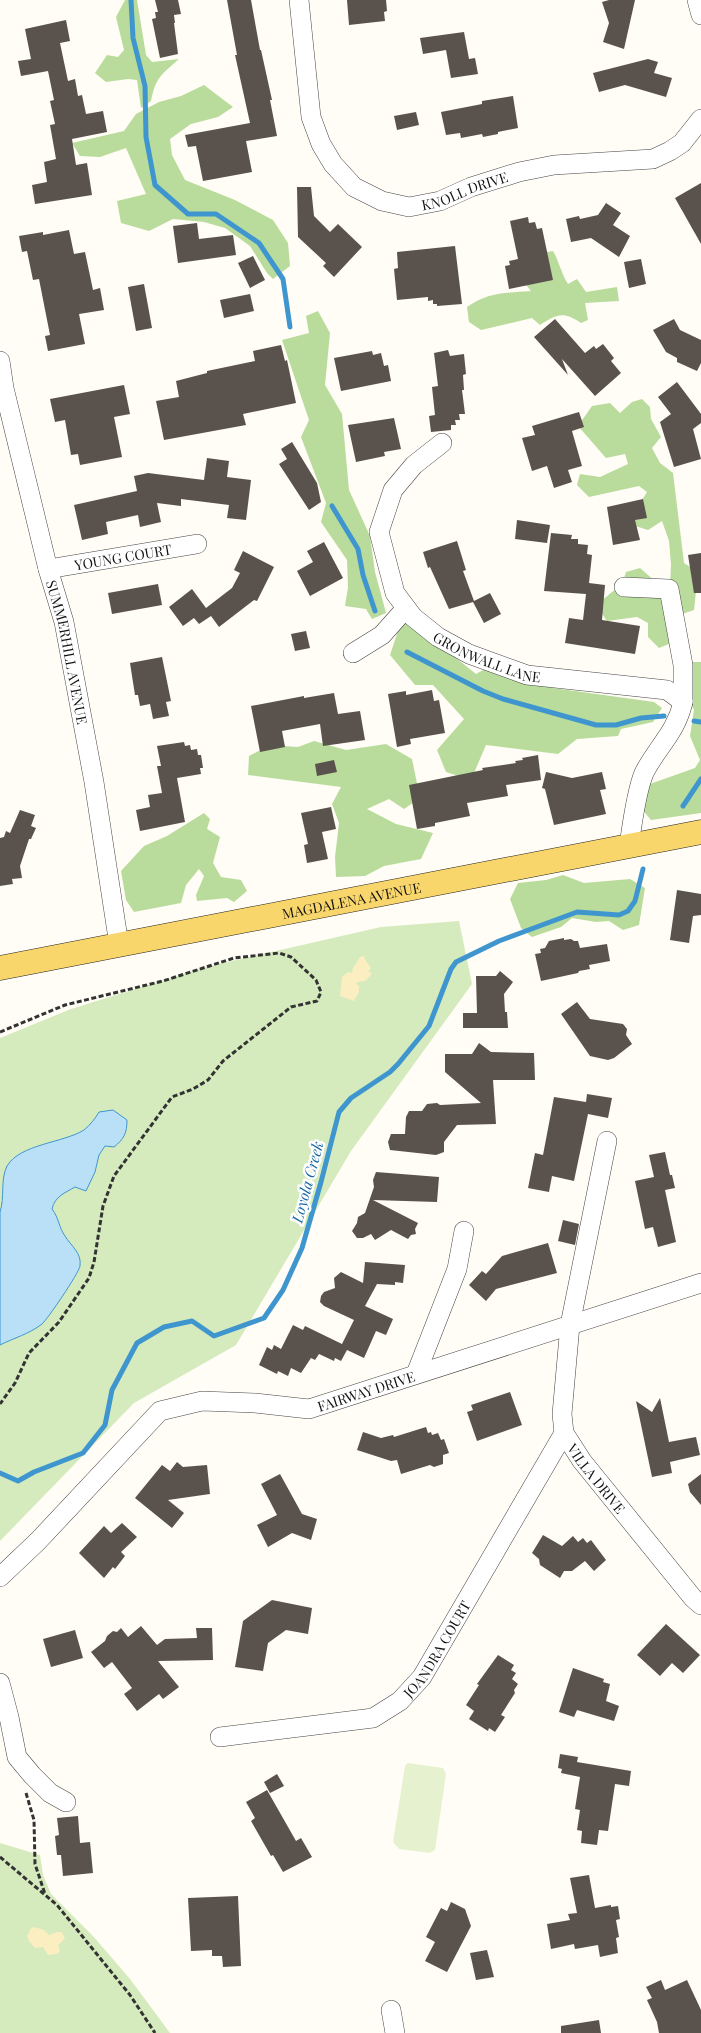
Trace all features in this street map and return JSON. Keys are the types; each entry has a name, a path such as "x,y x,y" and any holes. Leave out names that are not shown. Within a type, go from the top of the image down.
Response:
{"main road":[{"name":"MAGDALENA AVENUE","path":"0,968 701,832"}],"street":[{"name":"KNOLL DRIVE","path":"299,0 311,117 321,144 333,164 354,187 382,201 409,207 440,201 471,187 519,172 554,165 653,159 682,144 701,119"},
{"path":"697,0 701,15"},
{"name":"SUMMERHILL AVENUE","path":"0,361 4,388 48,569 64,622 81,703 119,945"},
{"name":"GRONWALL LANE","path":"442,443 403,476 393,490 379,532 395,593 413,617 438,638 469,654 527,675 667,690 683,702"},
{"name":"YOUNG COURT","path":"48,569 197,544"},
{"path":"624,586 669,589 683,665 683,702 679,719 644,774 633,817 629,846"},
{"path":"353,653 382,635 406,608"},
{"name":"VILLA DRIVE","path":"608,1141 570,1325 562,1414 564,1433 595,1476 693,1598 701,1605"},
{"path":"416,1374 457,1269 464,1230"},
{"name":"FAIRWAY DRIVE","path":"0,1577 38,1541 160,1411 202,1401 255,1403 308,1409 701,1284"},
{"name":"JOANDRA COURT","path":"220,1738 373,1718 400,1701 422,1676 564,1433"},
{"path":"0,1683 17,1757 50,1793 66,1802"},
{"path":"391,2010 395,2033"}],"path":[{"path":"0,1032 65,1005 163,981 234,958 279,953 285,955 316,980 321,992 317,1001 291,1007 223,1060 208,1080 172,1097 167,1103 114,1176 103,1206 94,1262 88,1278 59,1322 29,1353 15,1383 0,1404"},
{"path":"25,1790 34,1820 35,1864 45,1895"},
{"path":"0,1857 57,1905 108,1967 155,2033"}],"green space":[{"path":"125,0 137,0 146,55 152,62 179,59 160,77 151,101 141,108 137,80 128,79 106,82 95,73 107,55 118,57 124,50 116,17"},
{"path":"204,85 233,107 218,117 191,124 170,139 172,155 185,180 235,200 273,220 288,243 290,266 273,279 250,246 225,228 204,222 173,219 149,231 121,223 117,201 146,194 126,148 100,157 80,156 72,143 124,131 136,114 159,102 181,96"},
{"path":"553,251 568,284 577,279 586,292 617,287 619,301 585,303 588,320 581,323 565,315 560,315 540,325 532,318 481,330 469,322 467,307 482,298 497,294 531,291 523,281 536,254"},
{"path":"318,311 330,333 325,385 342,414 349,490 370,536 375,572 386,613 372,619 366,609 345,606 348,587 347,560 321,522 326,503 301,437 309,420 282,340 309,333 306,316"},
{"path":"642,399 650,407 651,419 661,437 652,448 660,463 673,473 684,563 698,572 694,610 682,614 670,587 669,541 662,521 648,530 632,525 635,511 647,492 639,486 589,497 577,485 580,474 600,477 628,464 625,454 606,458 578,426 592,406 610,403 620,413 632,402"},
{"path":"640,568 664,589 674,642 659,648 648,637 648,623 637,617 607,621 596,605 622,584 626,572"},
{"path":"401,622 429,623 446,650 476,674 494,664 553,688 654,702 662,708 653,722 621,729 618,736 577,739 558,754 486,745 471,780 446,772 437,750 464,719 433,685 415,685 390,655"},
{"path":"689,662 701,662 701,813 651,820 640,807 647,785 695,768 700,760 690,736 694,710 683,687"},
{"path":"314,741 346,750 386,744 412,759 420,798 404,809 389,799 367,809 396,824 433,833 421,859 384,866 365,876 336,877 335,857 339,823 332,804 341,787 248,775 249,756 270,745 298,747"},
{"path":"204,813 210,819 207,829 220,837 213,863 221,877 241,880 247,891 234,902 227,898 197,901 196,895 204,876 199,869 186,885 181,903 134,912 126,900 121,871 144,846 167,836"},
{"path":"563,875 584,883 630,879 645,888 639,925 623,930 609,921 596,922 572,918 561,927 532,937 521,928 510,899 518,883 546,880"},
{"path":"459,921 472,984 351,1151 236,1345 134,1403 0,1541 0,1038 71,1009 197,969 381,927"},
{"path":"408,1763 443,1768 446,1774 435,1850 430,1853 399,1849 393,1842 405,1766"},
{"path":"0,1843 40,1855 43,1875 51,1894 93,1936 130,1979 170,2033 0,2033"}],"sand":[{"path":"365,956 364,958 371,968 368,972 371,972 371,975 365,981 357,982 359,992 354,1001 340,996 342,977 348,972 352,973 360,957"},
{"path":"34,1927 44,1930 49,1935 62,1932 65,1939 58,1945 60,1951 57,1954 48,1955 43,1947 35,1948 29,1941 27,1935 30,1929"}],"water":[{"path":"113,1110 127,1120 126,1132 123,1138 114,1147 105,1146 99,1155 95,1172 86,1191 75,1187 58,1198 52,1209 63,1233 78,1253 80,1266 63,1296 42,1324 0,1345 0,1212 7,1166 13,1159 32,1148 84,1130 99,1112"}],"building":[{"path":"155,0 178,0 181,14 174,15 174,23 178,54 160,58 152,19 156,18 155,12 158,12"},
{"path":"227,0 251,0 272,100 270,100 277,136 246,141 252,172 203,181 196,146 188,147 185,135 250,123 235,55 237,55"},
{"path":"347,0 386,0 387,11 384,12 385,21 349,25"},
{"path":"609,0 635,0 624,49 603,42 609,23 602,2"},
{"path":"66,20 70,41 60,43 68,81 75,79 78,96 82,95 86,114 103,111 107,132 72,139 76,165 87,163 92,195 35,204 32,185 47,182 44,162 56,159 50,125 55,124 50,101 54,100 48,71 21,76 18,61 31,59 25,29"},
{"path":"464,32 469,59 475,58 478,74 451,78 446,50 423,54 420,38"},
{"path":"648,59 658,62 654,73 672,78 666,97 625,85 599,92 593,73"},
{"path":"513,96 518,128 483,137 482,134 461,138 460,133 446,135 441,112 482,104 482,101"},
{"path":"416,112 419,125 397,130 394,116"},
{"path":"701,183 701,244 675,198"},
{"path":"297,187 311,187 314,216 330,232 338,224 362,247 334,277 323,266 326,263 298,237"},
{"path":"606,203 621,213 613,225 630,236 619,257 591,238 571,242 566,219 579,216 580,219 598,215"},
{"path":"528,217 529,223 535,222 537,229 542,228 553,280 509,289 505,266 510,265 509,261 518,259 510,221"},
{"path":"197,223 199,239 233,235 236,255 178,263 173,226"},
{"path":"69,230 74,254 85,252 93,290 100,288 104,310 79,314 85,344 48,351 45,336 50,335 39,279 33,280 27,251 22,252 19,236 43,232 43,235"},
{"path":"455,246 462,304 437,306 437,304 433,304 433,300 428,301 428,297 397,300 394,269 398,268 397,252"},
{"path":"253,256 265,280 250,288 238,263"},
{"path":"641,259 646,284 629,288 624,262"},
{"path":"144,284 152,328 136,331 128,287"},
{"path":"250,294 254,311 224,318 220,300"},
{"path":"555,319 585,353 594,346 596,349 603,344 614,358 611,361 621,373 595,396 562,359 568,375 534,337"},
{"path":"674,319 680,330 701,340 701,363 697,371 677,362 677,358 666,352 653,330"},
{"path":"281,345 285,361 287,360 296,403 243,414 246,425 164,440 156,401 179,397 176,381 207,373 207,371 255,361 253,351"},
{"path":"448,350 450,356 464,354 466,374 463,375 464,390 462,390 465,414 459,414 460,420 455,420 456,425 451,425 451,430 431,432 429,416 435,415 432,387 438,386 434,353"},
{"path":"372,351 373,355 381,353 384,366 388,365 391,381 341,391 334,358"},
{"path":"677,382 701,414 701,423 693,429 701,459 674,467 660,422 671,414 658,397"},
{"path":"124,385 130,414 114,417 122,457 80,465 78,454 71,455 65,420 55,422 50,399"},
{"path":"579,412 584,427 572,431 582,466 568,470 572,482 554,488 547,466 532,471 522,438 535,435 532,426"},
{"path":"394,418 401,449 384,452 385,456 356,462 348,425"},
{"path":"292,442 317,483 321,502 309,510 279,464 287,459 281,449"},
{"path":"207,458 229,461 227,477 251,480 246,520 227,518 229,505 181,499 181,506 157,503 161,522 140,527 138,515 106,522 108,534 82,540 74,505 137,491 134,476 148,473 204,480"},
{"path":"643,499 647,518 635,520 640,540 613,545 607,507"},
{"path":"517,520 550,525 547,543 515,539"},
{"path":"551,533 572,535 571,539 578,539 578,544 588,545 587,554 592,555 589,583 605,585 602,620 640,626 635,654 565,643 569,618 583,620 586,594 544,591"},
{"path":"457,541 466,570 463,571 474,601 490,593 501,614 484,623 473,602 449,609 430,567 428,568 423,552"},
{"path":"324,542 343,578 310,596 297,571 313,562 307,551"},
{"path":"243,551 274,567 257,601 254,600 219,627 211,616 199,624 194,618 183,626 169,607 192,589 206,608 232,588 240,573 234,570"},
{"path":"701,553 701,593 694,593 688,555"},
{"path":"158,584 162,605 112,614 108,593"},
{"path":"306,631 310,648 295,651 291,634"},
{"path":"162,657 171,701 166,702 169,716 153,719 150,704 140,706 138,695 135,695 130,663"},
{"path":"432,690 434,701 439,700 445,733 410,739 411,744 397,747 388,694 406,691 406,695"},
{"path":"334,693 338,714 360,711 365,740 323,746 320,724 282,731 285,747 260,752 251,706 304,696 304,698"},
{"path":"184,742 185,746 190,745 191,750 197,749 198,755 201,755 203,768 200,768 201,774 177,778 185,822 140,831 136,810 150,807 148,795 162,793 157,766 161,766 157,746"},
{"path":"538,755 541,780 506,785 508,796 467,803 470,816 435,823 435,826 417,829 409,785 483,770 482,768 516,763 515,761 523,760 522,758"},
{"path":"334,760 337,772 317,776 315,764"},
{"path":"546,772 572,778 602,772 606,789 600,790 606,814 554,825 545,789 542,788"},
{"path":"331,807 336,829 322,832 328,859 307,863 304,845 308,844 301,813"},
{"path":"20,810 35,815 31,826 36,828 31,839 29,839 20,866 22,878 12,879 13,884 0,886 0,838 4,837 6,831 10,833"},
{"path":"677,890 701,894 701,915 693,916 689,943 670,940"},
{"path":"564,938 564,940 578,941 580,948 607,944 610,961 589,965 590,969 579,971 578,973 541,981 535,954 541,953 540,949 545,948 549,941"},
{"path":"500,971 513,982 504,994 508,1028 463,1028 463,1013 477,1013 476,976 496,976"},
{"path":"577,1002 590,1019 623,1024 627,1029 626,1035 632,1044 614,1058 608,1060 590,1056 561,1014"},
{"path":"479,1043 491,1052 534,1053 535,1080 493,1080 496,1124 457,1125 444,1142 444,1152 436,1155 390,1150 388,1142 391,1134 405,1134 406,1117 409,1111 422,1111 427,1104 481,1103 445,1072 445,1054 472,1054"},
{"path":"587,1094 612,1098 608,1118 588,1114 574,1181 552,1176 549,1192 528,1188 535,1153 543,1155 554,1097 586,1102"},
{"path":"665,1152 675,1188 665,1190 676,1242 658,1247 653,1227 645,1229 635,1181 654,1177 649,1155"},
{"path":"376,1172 439,1177 437,1202 373,1200 418,1223 415,1229 416,1234 411,1235 408,1239 391,1230 375,1240 371,1234 363,1238 357,1238 352,1231 358,1217 365,1213 374,1187 373,1180"},
{"path":"563,1220 579,1224 575,1245 558,1241"},
{"path":"548,1243 557,1273 496,1289 486,1301 469,1285 482,1271 486,1274 502,1256"},
{"path":"365,1262 405,1265 403,1283 395,1282 395,1285 377,1284 365,1306 393,1319 386,1335 376,1331 364,1358 347,1350 341,1361 335,1358 334,1361 319,1354 315,1360 311,1358 301,1373 291,1368 288,1376 278,1371 277,1374 259,1365 267,1347 272,1350 274,1345 281,1349 293,1325 303,1330 305,1326 342,1344 354,1320 324,1306 320,1302 321,1296 324,1292 335,1288 334,1278 341,1272 363,1283"},
{"path":"510,1392 522,1425 477,1441 467,1412 473,1410 471,1405"},
{"path":"660,1398 669,1442 696,1437 700,1455 670,1462 672,1473 652,1477 636,1401 652,1412"},
{"path":"426,1427 428,1433 431,1432 432,1435 438,1433 441,1440 444,1439 449,1453 443,1455 443,1464 434,1467 430,1465 401,1474 397,1460 391,1461 357,1450 363,1432 381,1438 393,1435 394,1437"},
{"path":"177,1462 183,1467 207,1465 210,1494 168,1500 184,1513 172,1528 135,1498 162,1465 170,1471"},
{"path":"280,1474 302,1514 317,1519 311,1540 292,1533 268,1547 257,1525 277,1515 261,1484"},
{"path":"701,1474 701,1505 690,1492 688,1484"},
{"path":"122,1523 137,1537 121,1552 125,1556 115,1569 113,1567 104,1578 79,1553 104,1526 111,1533"},
{"path":"543,1535 562,1546 573,1536 578,1542 583,1538 587,1543 591,1540 606,1560 594,1571 585,1561 572,1571 564,1571 560,1578 540,1565 539,1559 532,1553"},
{"path":"272,1600 312,1608 308,1634 286,1630 268,1643 263,1671 235,1667 243,1621"},
{"path":"666,1624 700,1655 683,1673 672,1663 660,1676 637,1655"},
{"path":"141,1626 157,1645 165,1639 197,1638 196,1628 212,1628 213,1660 158,1661 179,1687 163,1699 159,1694 137,1711 124,1694 132,1688 112,1662 104,1668 91,1652 105,1641 107,1636 113,1631 117,1632 121,1628 128,1637"},
{"path":"75,1630 83,1658 51,1667 43,1639"},
{"path":"498,1655 514,1665 511,1670 516,1673 512,1679 518,1684 514,1690 515,1693 501,1715 505,1717 495,1732 489,1728 488,1731 469,1719 474,1711 466,1705 479,1685 477,1684"},
{"path":"573,1668 604,1679 603,1682 610,1684 606,1701 619,1706 614,1721 577,1710 574,1717 559,1712"},
{"path":"560,1754 578,1757 577,1762 631,1771 629,1786 615,1784 608,1831 599,1830 597,1845 581,1843 582,1831 577,1830 580,1810 575,1809 580,1777 561,1773 562,1769 558,1768"},
{"path":"277,1774 284,1786 270,1793 264,1782"},
{"path":"267,1790 296,1841 301,1838 312,1857 283,1872 273,1855 271,1856 251,1821 255,1818 246,1802"},
{"path":"78,1816 80,1843 90,1842 93,1873 63,1876 61,1855 57,1855 55,1836 59,1835 57,1818"},
{"path":"589,1875 595,1908 611,1905 611,1907 618,1906 620,1919 616,1920 619,1937 616,1938 618,1953 600,1957 598,1945 575,1949 574,1944 551,1949 547,1924 570,1920 568,1914 577,1913 570,1878"},
{"path":"238,1896 241,1966 223,1967 222,1956 212,1956 212,1950 191,1951 188,1898"},
{"path":"451,1902 465,1909 471,1926 447,1972 425,1961 435,1942 426,1937 441,1908 447,1911"},
{"path":"487,1950 494,1977 476,1980 470,1953"},
{"path":"661,1980 665,1990 687,1980 701,2010 701,2033 659,2033 657,2022 647,2000 652,1998 646,1987"},
{"path":"599,2020 601,2033 561,2033 561,2026"}],"waterway":[{"path":"131,0 133,38 145,86 146,137 155,185 188,214 216,214 259,243 283,279 290,327"},
{"path":"332,506 358,549 363,575 375,611"},
{"path":"407,652 483,691 503,699 596,725 616,725 641,718 664,716"},
{"path":"694,721 701,722"},
{"path":"683,806 701,779"},
{"name":"Loyola Creek","path":"0,1473 18,1481 34,1472 83,1453 105,1425 112,1390 137,1343 164,1327 192,1321 214,1336 264,1318 283,1290 302,1248 339,1112 351,1098 390,1072 429,1026 451,969 456,962 499,941 577,912 619,915 628,911 635,901 643,869"}]}
